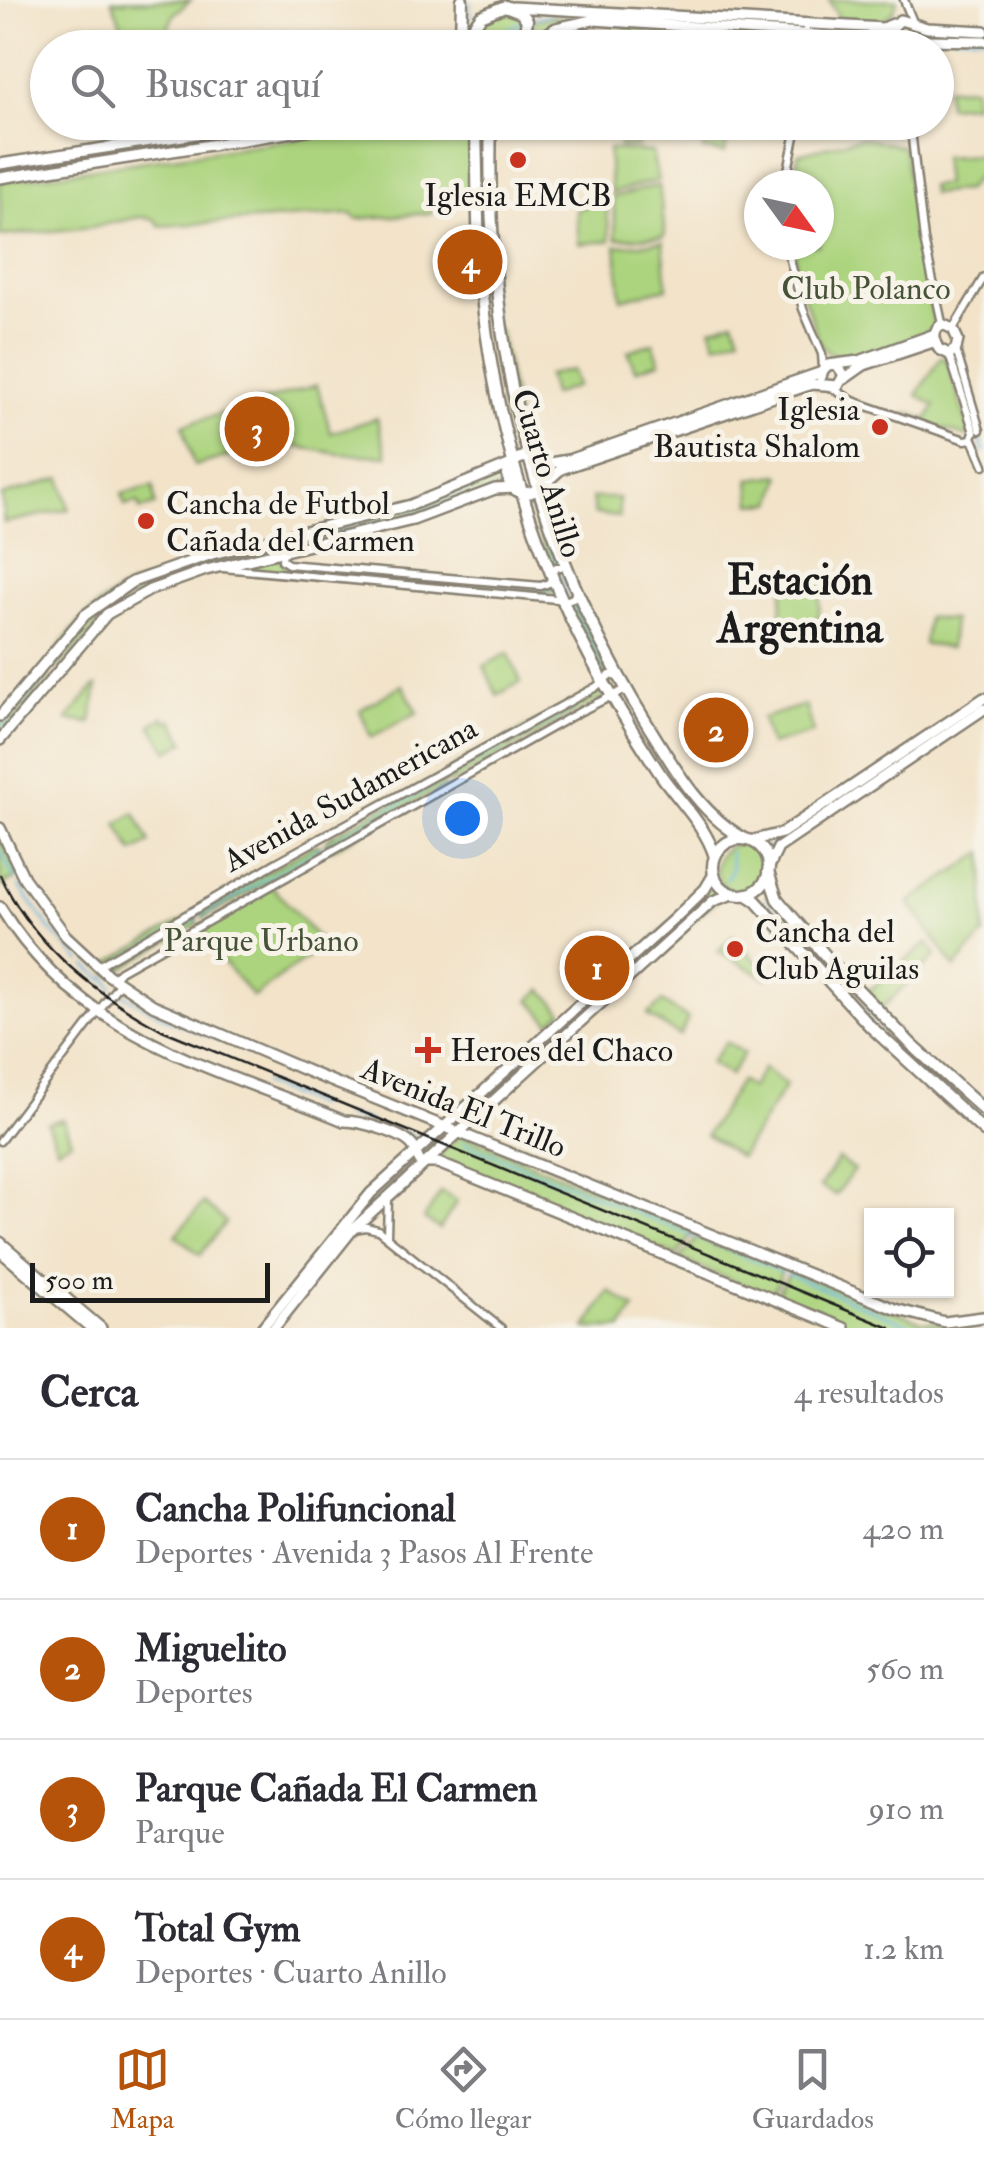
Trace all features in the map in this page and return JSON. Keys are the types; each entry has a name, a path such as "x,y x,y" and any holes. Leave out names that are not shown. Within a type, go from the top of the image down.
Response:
{"highway":[{"path":"460,30 462,0"},
{"path":"470,30 481,16 504,4 526,20 525,30"},
{"name":"Cuarto Anillo","path":"477,140 489,279 513,396 565,567 620,691 683,804 708,838 715,857"},
{"name":"Cuarto Anillo","path":"491,140 488,343 508,446 507,465 562,598 620,691"},
{"path":"507,465 533,462"},
{"path":"519,490 542,489"},
{"path":"620,691 712,816 764,852 777,898 840,973 984,1110"},
{"path":"749,841 728,843 715,857 714,874 721,886 733,894 746,894 762,886 768,870"},
{"path":"746,894 870,1026 984,1131"}],"main road":[{"path":"504,4 806,28 888,30"},
{"path":"898,30 904,19 911,30"},
{"path":"553,30 593,20 806,28"},
{"path":"954,34 984,31"},
{"path":"954,40 984,41"},
{"path":"0,178 199,140"},
{"path":"0,164 99,156"},
{"path":"533,462 550,465 590,456 799,388 828,386 864,366 935,337 942,324 953,329 958,340 952,352 941,351 935,337"},
{"path":"542,489 561,469 590,456 825,370 935,337"},
{"path":"825,370 828,386"},
{"path":"799,388 825,370 843,371 843,380"},
{"path":"0,740 51,669 72,628 110,596 283,552 352,529 380,513 432,498 507,465"},
{"path":"0,716 107,614 168,568 413,520 495,489 519,490"},
{"path":"768,870 778,848 984,698"},
{"path":"749,841 782,832 984,709"},
{"name":"Avenida El Trillo","path":"0,828 42,906 108,975 175,1015 918,1317 957,1322 984,1317"},
{"path":"419,1159 458,1129 699,895 714,874"},
{"path":"274,1328 386,1190 713,902 733,894"},
{"name":"Avenida El Trillo","path":"0,907 44,966 98,1012 139,1037 344,1121 358,1121 384,1131 410,1144 419,1159 438,1162 844,1328"},
{"path":"262,1328 357,1209 386,1190"},
{"path":"0,1242 91,1328"},
{"path":"0,1251 102,1328"},
{"path":"974,1328 984,1317"}],"street":[{"path":"896,30 904,0"},
{"path":"904,0 913,30"},
{"path":"788,170 794,140"},
{"path":"912,140 924,240 942,324"},
{"path":"790,260 802,309 825,370"},
{"path":"953,329 984,277"},
{"path":"952,352 984,466"},
{"path":"843,380 845,397"},
{"path":"828,386 845,397 966,440 975,433"},
{"path":"975,433 984,440"},
{"path":"283,552 282,560 288,564 543,586 556,567 565,567"},
{"path":"222,567 571,599 576,592"},
{"path":"420,586 423,576"},
{"name":"Avenida Sudamericana","path":"108,975 196,909 608,677"},
{"name":"Avenida Sudamericana","path":"108,975 120,972 620,691"},
{"path":"440,773 448,787"},
{"path":"320,838 329,852"},
{"path":"196,909 204,923"},
{"path":"0,1141 98,1012 108,975"},
{"path":"386,1190 388,1237"},
{"path":"353,1229 372,1228 388,1237 502,1328"}],"green space":[{"path":"191,0 174,14 167,30 123,30 112,1"},
{"path":"829,0 897,0 894,11 881,21 839,18"},
{"path":"497,8 524,17 522,30 471,30"},
{"path":"553,16 581,18 554,30 531,30 533,21"},
{"path":"626,25 645,27 645,30 625,30"},
{"path":"974,87 974,104 954,105 954,88"},
{"path":"289,140 470,140 473,198 431,202 432,213 160,226 154,219 140,217 92,227 0,236 0,182"},
{"path":"619,140 639,140 638,146 619,146"},
{"path":"704,140 727,140 725,153 703,150"},
{"name":"Club Polanco","path":"851,140 875,140 904,147 914,223 935,326 885,350 855,358 829,352 819,341 795,260 834,260 834,170 796,170 798,154"},
{"path":"608,149 652,152 658,180 611,193"},
{"path":"984,155 984,168 966,190 931,194 930,186 945,184 942,157"},
{"path":"659,185 663,237 616,239 613,197"},
{"path":"606,200 610,241 579,244 576,210"},
{"path":"663,242 667,288 621,299 616,246"},
{"path":"734,320 740,336 716,344 711,328"},
{"path":"500,331 525,456 514,458 503,414 490,332"},
{"path":"653,343 660,362 635,370 628,351"},
{"path":"941,357 947,360 968,437 907,417 907,413 927,420 935,406 917,395"},
{"path":"572,370 577,386 552,395 547,375"},
{"path":"317,385 331,433 377,418 387,456 339,454 276,443 194,466 183,425"},
{"path":"503,472 507,485 427,513 357,532 354,529 359,522"},
{"path":"779,475 773,503 752,504 750,479"},
{"path":"61,478 69,509 4,523 2,496"},
{"path":"153,486 155,505 140,510 138,502 125,506 122,494"},
{"path":"525,496 535,496 560,562 552,568"},
{"path":"592,498 619,498 619,517 594,514"},
{"path":"344,525 347,532 157,583 155,579 203,560"},
{"path":"280,555 285,566 330,571 329,577 232,567"},
{"path":"785,576 822,580 817,636 779,633"},
{"path":"149,580 150,588 116,606 58,668 50,664 66,637 91,612 134,584"},
{"path":"426,580 542,588 552,581 555,591 548,595 425,584"},
{"path":"573,600 611,671 604,676 568,607"},
{"path":"927,617 953,620 950,648 924,644"},
{"path":"508,653 521,682 497,695 484,666"},
{"path":"43,669 50,677 0,738 0,718"},
{"path":"402,685 418,712 371,737 360,710"},
{"path":"97,686 91,723 67,720 94,687"},
{"path":"598,688 605,696 450,784 446,781 446,772"},
{"path":"805,705 813,733 770,745 762,718"},
{"path":"164,717 167,722 172,719 185,742 168,751 151,725"},
{"path":"436,778 444,786 333,849 327,848 329,837"},
{"path":"135,813 150,843 133,852 117,824"},
{"path":"0,834 19,877 0,886"},
{"path":"740,844 757,851 764,868 757,885 740,892 723,885 716,868 723,851"},
{"path":"313,845 320,845 323,853 203,918 202,909"},
{"path":"984,852 984,934 955,968 909,902"},
{"path":"714,882 725,893 637,968 630,962"},
{"name":"Parque Urbano","path":"272,886 322,943 253,997 197,931"},
{"path":"196,915 198,924 115,973 109,974 102,967"},
{"path":"733,936 768,974 767,978 718,951"},
{"path":"600,938 620,959 597,981 578,958"},
{"path":"928,942 936,956 881,1009 867,992"},
{"path":"626,968 631,973 528,1067 523,1060"},
{"path":"542,989 563,1012 551,1023 530,1000"},
{"path":"662,1002 688,1019 680,1036 647,1015"},
{"path":"726,1042 744,1053 730,1075 710,1063"},
{"path":"517,1066 522,1071 460,1128 449,1124"},
{"path":"763,1068 786,1085 740,1157 706,1135 740,1081 751,1088"},
{"path":"63,1119 71,1141 57,1148 47,1123"},
{"path":"461,1134 695,1231 676,1256 436,1157"},
{"path":"838,1159 854,1170 836,1195 820,1187"},
{"path":"441,1192 457,1201 440,1229 424,1219"},
{"path":"203,1203 226,1222 200,1255 176,1235"},
{"path":"702,1233 783,1265 769,1296 679,1259"},
{"path":"791,1270 922,1322 970,1327 848,1328 774,1298"},
{"path":"609,1291 635,1308 622,1328 586,1328"}],"waterway":[{"path":"470,1 471,18"},
{"path":"531,18 552,14"},
{"path":"507,30 523,21"},
{"path":"695,22 802,28"},
{"path":"815,29 833,30"},
{"path":"954,35 984,36"},
{"path":"0,172 203,140"},
{"path":"485,150 496,342 519,456"},
{"path":"960,374 965,390"},
{"path":"978,434 984,452"},
{"path":"520,461 528,489"},
{"path":"546,470 560,465"},
{"path":"0,729 102,609 143,585 201,564 423,511 487,481"},
{"path":"530,495 557,564"},
{"path":"559,570 569,596"},
{"path":"506,588 542,592 553,589"},
{"path":"572,603 607,672"},
{"path":"621,696 653,749 707,822"},
{"path":"446,778 578,705"},
{"path":"767,849 937,735"},
{"path":"327,844 441,781"},
{"path":"202,915 322,847"},
{"path":"0,850 15,880"},
{"path":"727,878 732,869 730,852"},
{"path":"19,885 50,929 81,961"},
{"path":"454,1128 708,897"},
{"path":"766,898 897,1043 984,1120"},
{"path":"108,970 197,918"},
{"path":"86,965 104,980"},
{"path":"106,977 112,988"},
{"path":"118,991 166,1018 315,1079"},
{"path":"263,1084 317,1106"},
{"path":"343,1116 370,1121"},
{"path":"401,1132 420,1139"},
{"path":"421,1158 448,1133"},
{"path":"462,1142 783,1272"},
{"path":"349,1228 415,1164"},
{"path":"788,1274 916,1328"},
{"path":"268,1328 291,1300"},
{"path":"979,1328 984,1322"}],"railway":[{"path":"0,875 30,924 68,965 113,1000 162,1030 890,1328"}],"place":[{"name":"Iglesia EMCB","path":"518,160"},
{"name":"Total Gym","path":"470,262"},
{"name":"Iglesia Bautista Shalom","path":"880,427"},
{"name":"Parque Cañada El Carmen","path":"257,429"},
{"name":"Cancha de Futbol Cañada del Carmen","path":"146,521"},
{"name":"Miguelito","path":"716,730"},
{"name":"Cancha del Club Aguilas","path":"735,949"},
{"name":"Cancha Polifuncional","path":"597,968"},
{"name":"Heroes del Chaco","path":"428,1050"}],"district":[{"name":"Estación Argentina","path":"800,603"}]}
